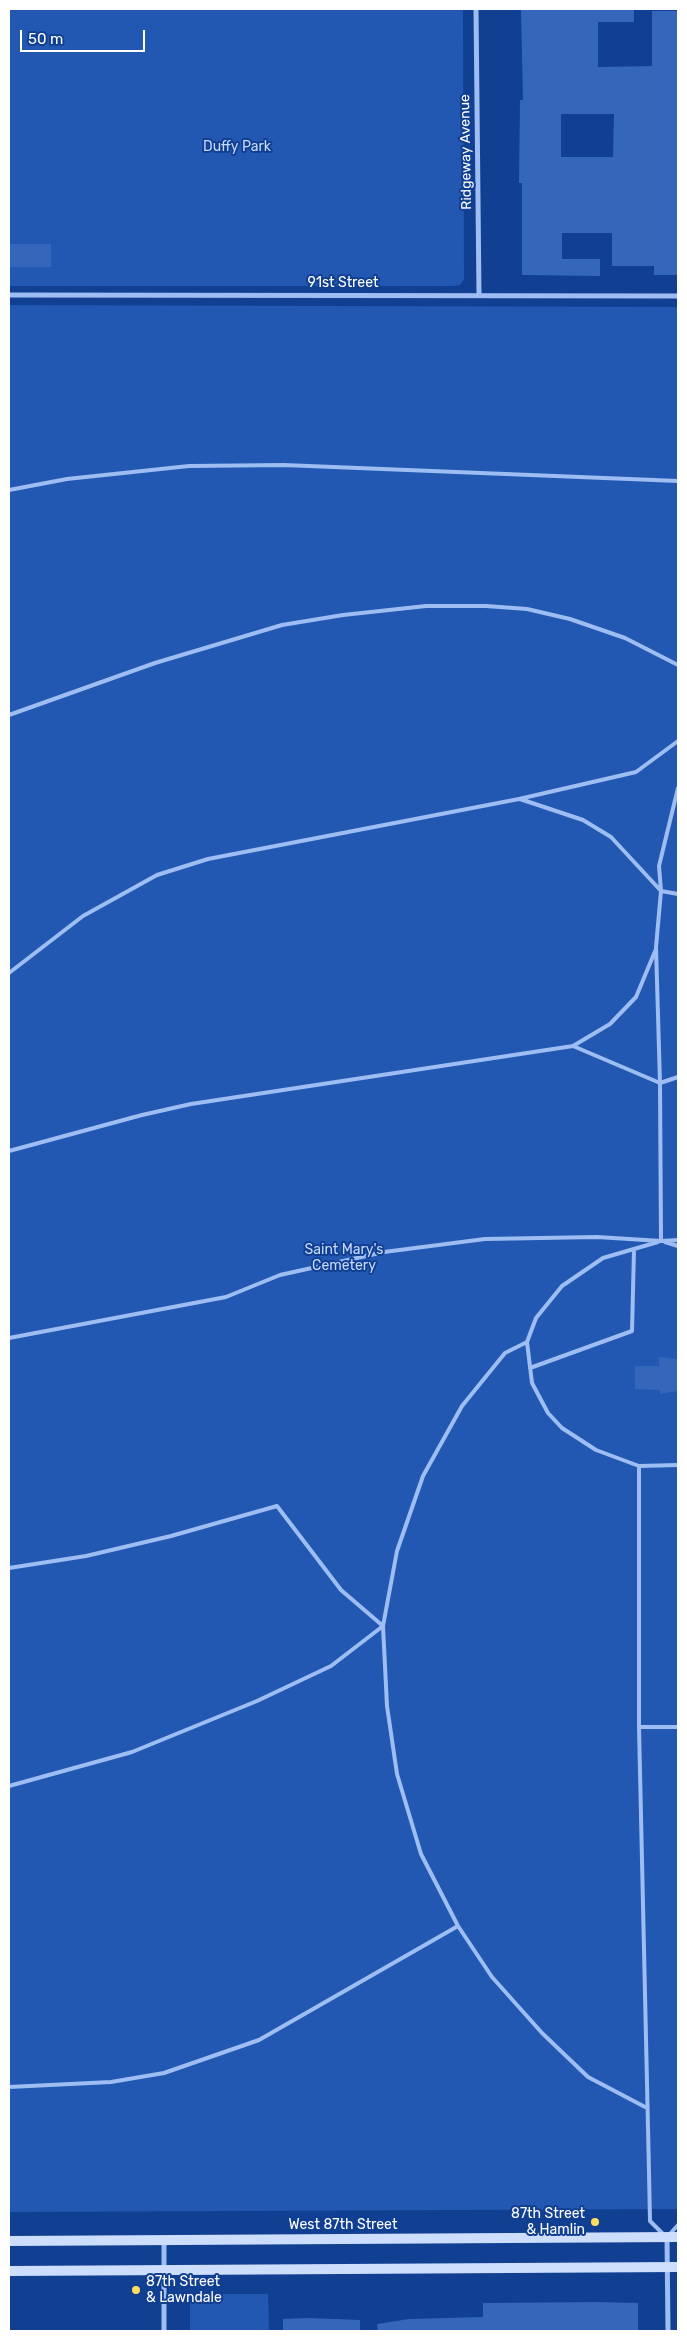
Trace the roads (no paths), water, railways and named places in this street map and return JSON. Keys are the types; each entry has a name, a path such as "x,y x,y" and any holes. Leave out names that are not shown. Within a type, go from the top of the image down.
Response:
{"main road":[{"name":"West 87th Street","path":"9,2241 678,2238"},
{"path":"9,2271 678,2267"}],"street":[{"name":"Ridgeway Avenue","path":"476,9 478,294"},
{"name":"91st Street","path":"9,295 478,294 678,296"},
{"path":"667,2238 668,2331"},
{"path":"164,2240 164,2331"}],"lane":[{"path":"9,490 67,479 189,466 265,465 502,472 678,480"},
{"path":"9,715 155,663 282,625 343,615 426,606 486,606 527,609 570,619 625,638 678,665"},
{"path":"9,973 83,916 157,875 208,859 519,799 636,772 678,740"},
{"path":"661,1241 660,1083 656,947 661,891 659,866 678,788"},
{"path":"519,799 583,820 611,837 661,891 678,894"},
{"path":"9,1151 142,1115 191,1104 573,1046 610,1024 636,997 656,947"},
{"path":"573,1046 660,1083 678,1077"},
{"path":"9,1338 226,1297 280,1275 384,1252 485,1239 597,1237 661,1241 678,1240"},
{"path":"678,1246 661,1241 603,1258 562,1286 536,1318 527,1342 532,1384 548,1413 562,1428 596,1450 639,1466 678,1465"},
{"path":"530,1368 632,1331 634,1250"},
{"path":"527,1342 505,1353 462,1406 423,1476 396,1551 383,1626 387,1706 397,1774 421,1854 458,1926 492,1977 542,2033 588,2077 647,2108"},
{"path":"639,1466 640,1727 650,2221 667,2238 678,2225"},
{"path":"9,1568 86,1556 171,1536 277,1506 341,1590 383,1626"},
{"path":"9,1786 132,1752 257,1701 331,1666 383,1626"},
{"path":"640,1727 678,1727"},
{"path":"9,2087 112,2082 164,2073 259,2040 458,1926"}],"place":[{"name":"87th Street & Hamlin","path":"595,2222"},
{"name":"87th Street & Lawndale","path":"136,2290"}],"park label":[{"name":"Duffy Park","path":"237,147"},
{"name":"Saint Mary's Cemetery","path":"344,1258"}]}
